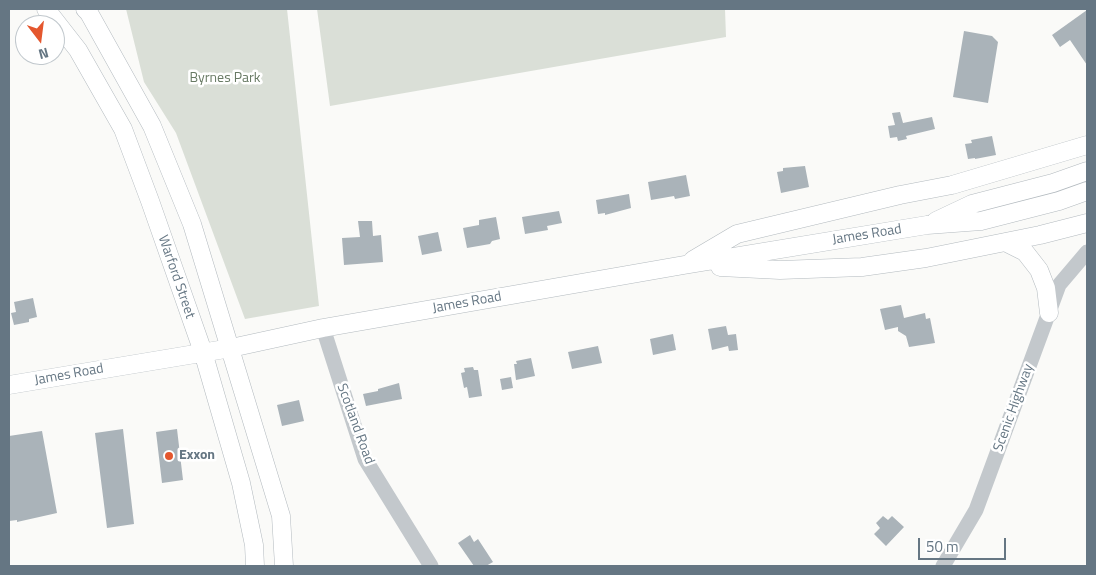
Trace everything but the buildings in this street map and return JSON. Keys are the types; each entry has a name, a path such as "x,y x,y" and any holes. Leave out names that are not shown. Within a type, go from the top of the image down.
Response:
{"main road":[{"name":"Warford Street","path":"46,9 78,50 122,129 150,202 202,352 241,483 254,545 255,566"},
{"path":"85,9 152,126 192,224 282,516 284,566"},
{"path":"684,265 737,234 900,195 952,185 1087,145"},
{"name":"James Road","path":"927,225 972,204 1053,183 1087,171"},
{"name":"James Road","path":"9,385 231,348 323,328 684,265 927,225 981,221 1059,201 1087,191"},
{"path":"684,265 780,270 862,267 926,258 1087,223"},
{"path":"1005,242 1025,252 1039,270 1046,288 1049,313"}],"street":[{"name":"Scenic Highway","path":"943,566 976,510 1059,285 1087,252"},
{"name":"Scotland Road","path":"323,328 365,459 431,566"}],"green space":[{"name":"Byrnes Park","path":"126,9 287,9 319,306 245,319 176,133 144,82"},
{"path":"317,9 725,9 726,37 330,106"}],"place":[{"name":"Exxon","path":"169,456"}]}
